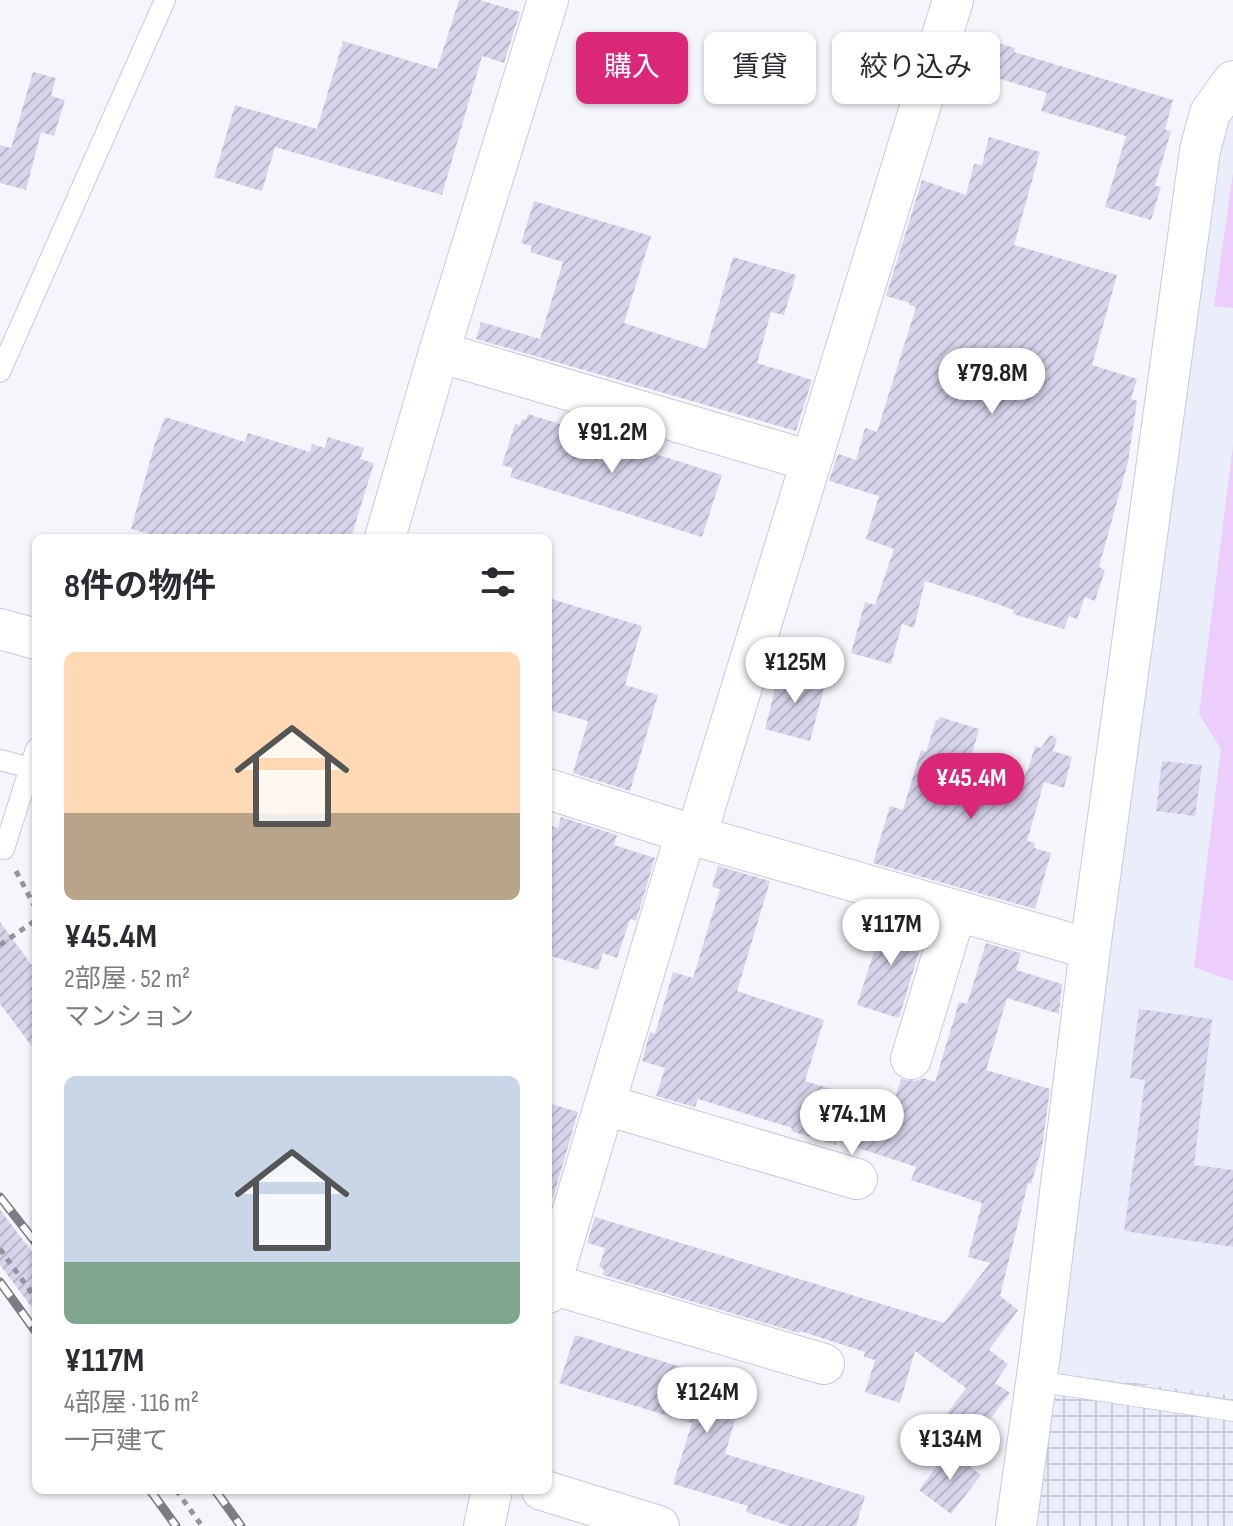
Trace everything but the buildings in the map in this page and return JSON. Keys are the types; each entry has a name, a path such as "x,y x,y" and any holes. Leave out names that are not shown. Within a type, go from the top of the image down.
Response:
{"street":[{"path":"386,534 548,0"},
{"path":"552,1274 563,1189 606,1105 814,453 953,0"},
{"path":"1016,1526 1090,949 1200,150 1210,113 1233,81"},
{"path":"439,352 797,457 814,453"},
{"path":"0,629 32,638"},
{"path":"552,790 691,834 1090,949"},
{"path":"911,1059 956,911"},
{"path":"606,1105 857,1179"},
{"path":"552,1290 824,1364"},
{"path":"552,1493 659,1526"},
{"path":"484,1526 491,1494"}],"lane":[{"path":"0,372 165,0"},
{"path":"0,760 32,759"},
{"path":"2,848 32,762"},
{"path":"1036,1381 1233,1411"}],"path":[{"path":"2,848 32,902"},
{"path":"0,945 32,923"},
{"path":"0,1249 32,1293"},
{"path":"179,1494 202,1526"}],"shaded area":[{"path":"1233,114 1233,1396 1046,1371 1223,126"},
{"path":"1233,173 1233,308 1214,306"},
{"path":"1233,446 1233,981 1194,967 1221,749 1199,714"},
{"path":"1046,1371 1233,1396 1233,1526 1024,1526"}],"railway":[{"path":"0,1197 32,1238"},
{"path":"0,1282 32,1326"},
{"path":"153,1494 176,1526"},
{"path":"218,1494 241,1526"}]}
